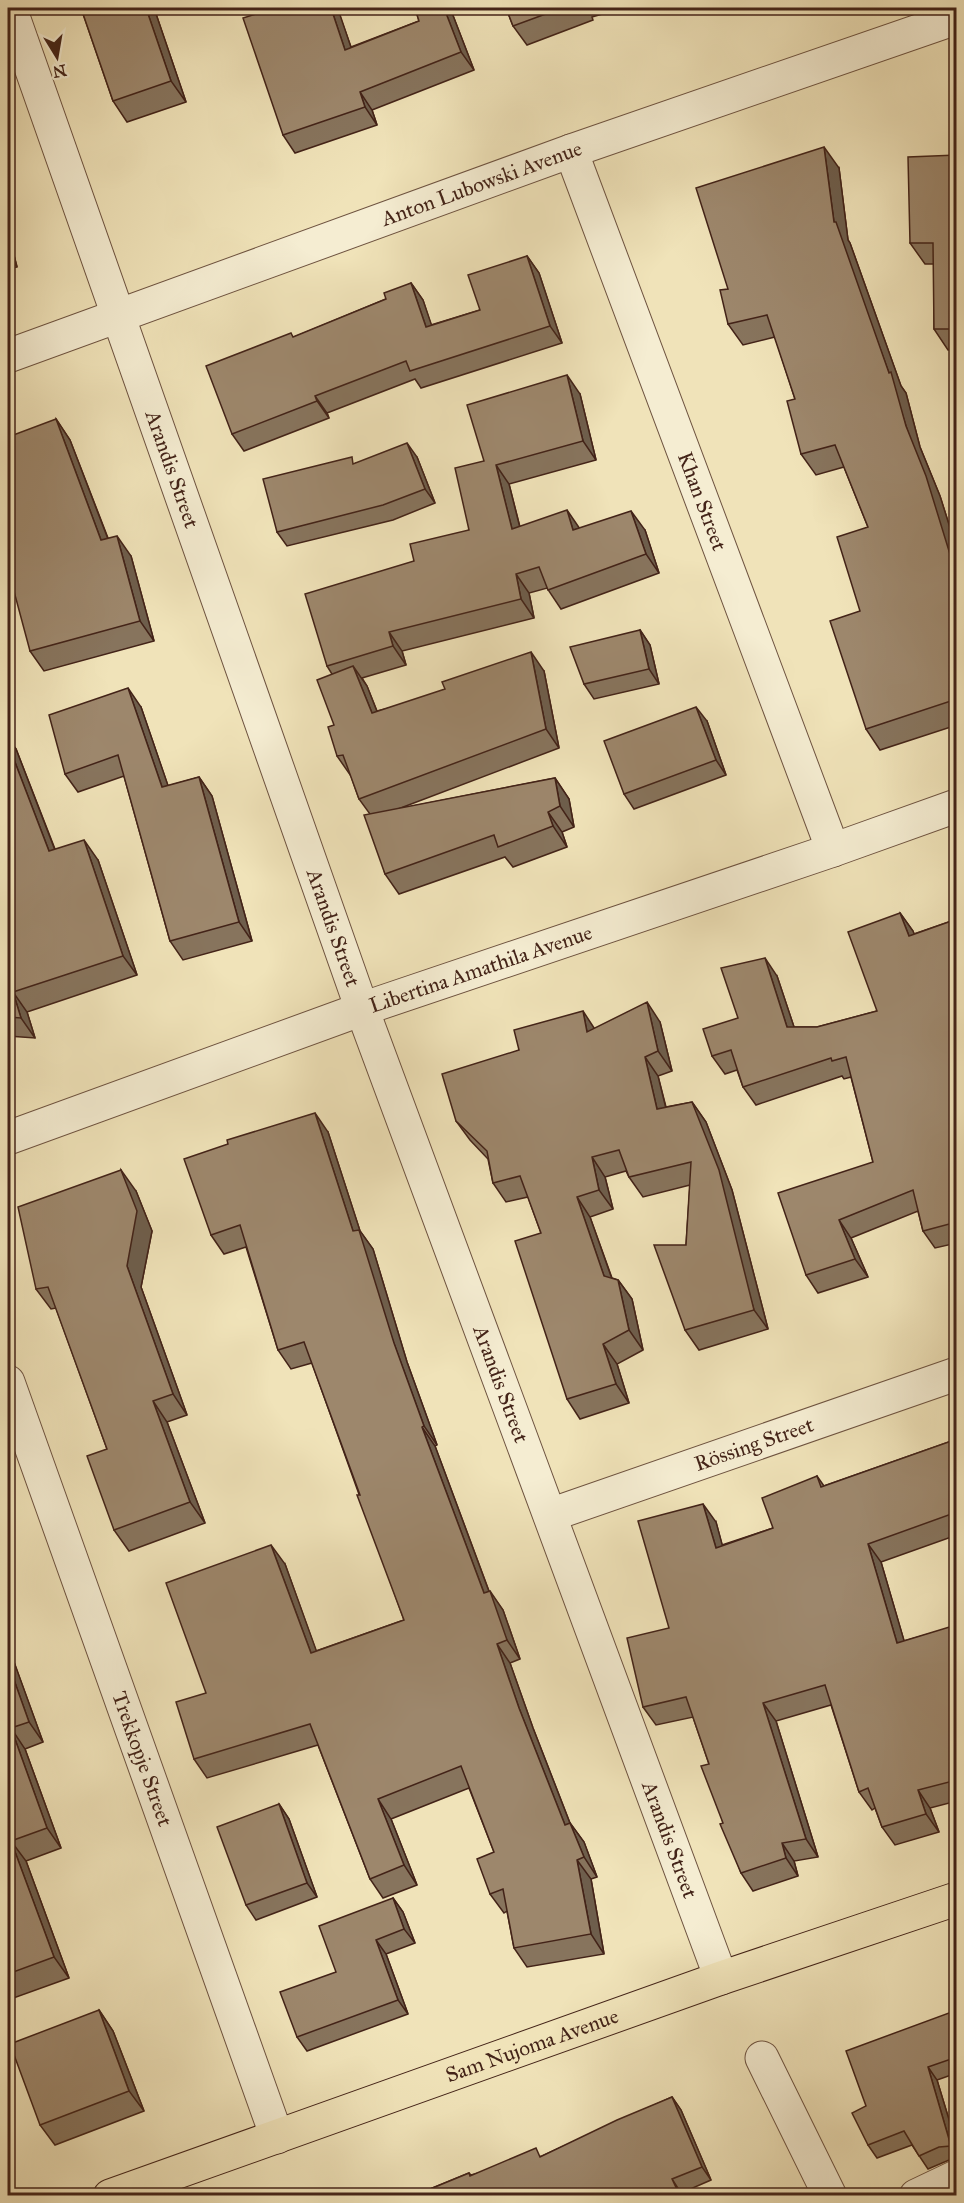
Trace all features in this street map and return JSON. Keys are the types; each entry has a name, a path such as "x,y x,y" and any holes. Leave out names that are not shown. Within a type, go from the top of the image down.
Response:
{"highway":[{"name":"Sam Nujoma Avenue","path":"110,2196 721,1978 957,1899"}],"street":[{"name":"Arandis Street","path":"10,8 362,1009 721,1978"},
{"name":"Anton Lubowski Avenue","path":"8,356 571,151 957,18"},
{"name":"Khan Street","path":"571,151 833,850"},
{"name":"Libertina Amathila Avenue","path":"8,1138 362,1009 957,806"},
{"name":"Rössing Street","path":"550,1515 957,1374"},
{"name":"Trekkopje Street","path":"8,1382 277,2137"},
{"path":"762,2058 830,2196"},
{"path":"916,2196 957,2177"}],"building":[{"path":"81,8 146,8 171,81 113,101"},
{"path":"275,8 331,8 345,50 419,21 415,8 444,8 461,52 360,92 365,107 283,135 243,18"},
{"path":"506,8 562,8 513,26"},
{"path":"824,147 834,222 836,222 889,373 891,372 906,426 926,476 957,577 957,699 866,729 830,621 860,611 837,537 868,527 835,445 801,454 787,401 795,399 767,315 728,324 720,290 728,289 696,188"},
{"path":"957,155 957,329 934,329 933,243 910,243 908,157"},
{"path":"527,256 550,326 410,371 406,361 315,396 317,401 232,434 206,366 291,333 293,337 386,299 384,293 411,283 426,327 480,310 468,275"},
{"path":"567,375 583,441 496,465 512,529 567,510 573,530 631,511 646,554 548,590 539,567 516,574 521,599 389,632 393,646 327,666 305,594 414,561 410,544 469,530 455,468 484,461 467,405"},
{"path":"56,419 101,540 117,536 140,621 30,651 8,569 8,437"},
{"path":"407,443 425,489 383,505 277,532 263,479 352,457 353,464"},
{"path":"640,630 649,669 584,684 570,647"},
{"path":"531,652 546,729 359,799 343,755 337,756 328,727 334,725 317,680 353,666 372,713 445,689 442,682"},
{"path":"128,688 162,787 199,777 239,922 170,941 118,755 65,774 49,715"},
{"path":"696,707 716,760 624,794 604,741"},
{"path":"8,744 49,851 84,840 123,956 13,992 21,1018 8,1017"},
{"path":"555,778 560,806 548,812 553,826 498,847 494,835 385,874 364,815"},
{"path":"900,913 909,936 957,919 957,992 952,994 957,1007 957,1222 923,1231 913,1190 839,1220 855,1259 806,1275 778,1193 873,1162 846,1057 832,1061 831,1058 743,1087 731,1050 712,1056 703,1029 738,1018 721,968 765,958 787,1027 817,1027 877,1011 848,932"},
{"path":"647,1002 658,1051 645,1057 657,1109 692,1102 719,1170 754,1310 685,1330 654,1245 686,1245 691,1162 629,1177 619,1150 592,1157 599,1190 577,1197 604,1276 618,1280 629,1330 603,1344 616,1384 567,1399 515,1241 541,1233 520,1176 493,1183 487,1151 456,1121 442,1074 519,1050 514,1030 583,1011 587,1032"},
{"path":"315,1113 353,1231 359,1230 394,1343 424,1426 422,1427 484,1593 490,1591 507,1640 497,1644 519,1708 565,1825 570,1823 584,1857 577,1860 591,1934 514,1948 503,1889 490,1894 477,1859 494,1852 461,1766 378,1799 404,1865 370,1879 310,1724 194,1759 176,1702 206,1693 166,1583 271,1545 311,1653 404,1620 357,1495 360,1495 304,1342 278,1350 240,1225 211,1235 184,1159 228,1144 227,1140"},
{"path":"121,1170 137,1211 127,1266 173,1394 153,1401 190,1502 114,1530 87,1456 107,1449 48,1287 36,1289 18,1207"},
{"path":"957,1439 957,1512 868,1544 897,1643 956,1625 957,1780 918,1790 926,1814 882,1827 868,1788 859,1792 825,1685 763,1703 806,1839 782,1843 786,1858 741,1873 720,1824 723,1823 701,1766 709,1764 686,1697 643,1707 627,1638 669,1628 638,1521 703,1504 716,1548 773,1528 762,1498 817,1476 821,1487"},
{"path":"8,1663 29,1722 11,1728 47,1828 11,1841 54,1957 8,1974"},
{"path":"279,1804 307,1883 246,1905 217,1827"},
{"path":"393,1898 404,1929 376,1940 398,2000 297,2037 280,1992 336,1972 319,1926"},
{"path":"99,2010 129,2091 40,2125 10,2044"},
{"path":"957,2010 957,2057 928,2067 951,2146 939,2147 919,2156 904,2131 868,2145 852,2113 866,2106 846,2051"},
{"path":"672,2097 702,2167 672,2179 680,2196 413,2196 469,2173 470,2176 536,2148 540,2157 617,2120"}]}
